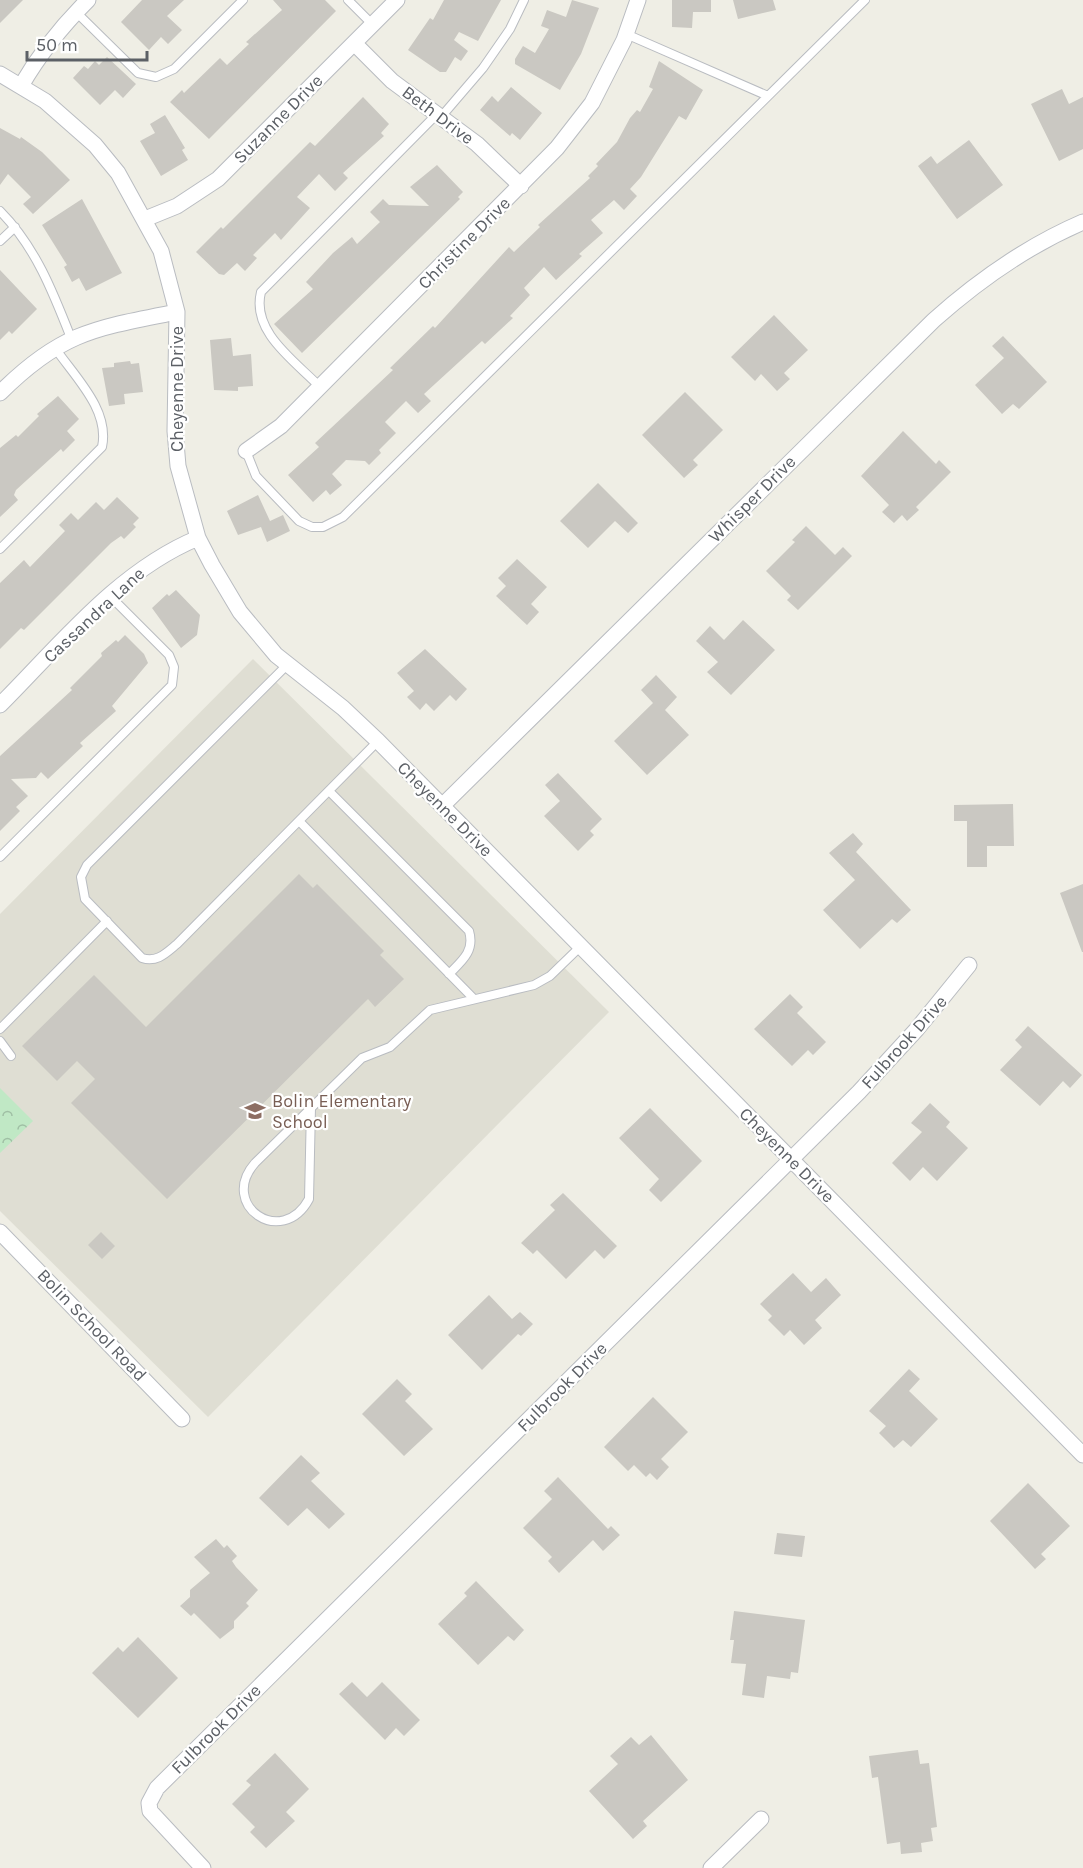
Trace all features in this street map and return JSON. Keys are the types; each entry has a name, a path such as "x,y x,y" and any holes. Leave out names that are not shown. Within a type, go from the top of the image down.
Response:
{"street":[{"path":"21,86 35,62 88,0"},
{"name":"Suzanne Drive","path":"145,219 177,207 218,179 397,0"},
{"name":"Christine Drive","path":"246,451 281,426 557,148 592,104 626,34 638,0"},
{"name":"Beth Drive","path":"355,44 392,81 477,144 521,186"},
{"name":"Cheyenne Drive","path":"0,74 64,115 96,145 118,173 161,251 177,312 175,431 184,495 198,538 240,612 287,665 343,708 378,741 1083,1455"},
{"name":"Whisper Drive","path":"442,806 934,320 989,274 1020,253 1083,222"},
{"path":"0,393 24,369 54,346 71,338 106,326 177,312"},
{"name":"Cassandra Lane","path":"0,705 138,571 172,549 198,538"},
{"name":"Fulbrook Drive","path":"203,1868 154,1818 149,1803 157,1788 791,1160 888,1061 969,965"},
{"name":"Bolin School Road","path":"0,1232 182,1419"},
{"path":"711,1868 761,1819"}],"lane":[{"path":"76,12 138,74 156,77 174,69 243,0"},
{"path":"348,0 373,26"},
{"path":"320,387 263,325 258,302 261,291 439,116 483,68 510,29 524,0"},
{"path":"246,451 256,476 299,521 312,527 322,527 343,517 865,0"},
{"path":"626,34 768,96"},
{"path":"0,211 15,226 50,285 71,338"},
{"path":"0,241 15,226"},
{"path":"0,549 102,447 105,434 102,417 54,346"},
{"path":"0,857 172,686 174,666 169,655 110,596"},
{"path":"287,665 87,865 81,877 85,899 142,958 150,961 163,956 378,741"},
{"path":"329,791 469,931 471,939 468,954 449,974"},
{"path":"299,821 474,999"},
{"path":"0,1029 107,921"},
{"path":"311,1107 311,1188 303,1209 285,1221 263,1219 254,1213 243,1193 248,1172 311,1107 362,1058 390,1047 430,1010 534,985 550,976 581,946"},
{"path":"0,1041 11,1056"}],"shaded area":[{"name":"Bolin Elementary School","path":"253,659 609,1012 208,1417 0,1211 0,914"}],"green space":[{"path":"0,1088 33,1121 0,1153"}],"building":[{"path":"0,0 23,0 0,23"},
{"path":"142,0 184,0 167,16 182,30 168,44 161,37 149,50 121,22"},
{"path":"273,0 325,0 336,11 209,139 170,102 182,90 184,93 220,58 227,65 249,44 246,42 282,10"},
{"path":"444,0 501,0 478,41 459,32 454,40 468,51 461,61 455,57 446,72 440,72 408,50 430,18 433,20"},
{"path":"572,0 599,8 581,54 560,90 515,64 515,59 523,46 535,53 549,29 541,26 547,10 566,17"},
{"path":"672,0 711,0 711,12 693,12 692,28 672,27"},
{"path":"733,0 773,0 776,10 738,19"},
{"path":"107,57 136,84 123,98 115,90 100,105 73,78 84,66 88,69 95,61 99,65"},
{"path":"659,61 703,90 686,120 679,116 641,177 630,189 637,196 624,210 614,200 591,220 603,233 579,254 582,256 556,280 544,267 524,288 530,295 510,316 513,318 485,344 482,341 424,394 431,401 418,413 406,401 385,422 396,433 379,450 381,453 369,465 365,461 346,460 332,474 342,485 330,495 326,490 313,502 288,475 319,447 315,443 393,370 390,368 433,326 435,328 509,247 514,252 540,227 538,225 590,178 588,176 598,166 596,164 617,142 630,118 637,110 640,112 653,89 649,87"},
{"path":"511,87 542,113 520,140 512,133 510,136 480,110 492,96 498,102"},
{"path":"1062,89 1069,104 1083,97 1083,149 1059,161 1031,104"},
{"path":"363,97 389,124 381,133 384,136 343,173 348,178 335,191 319,174 297,197 310,208 281,240 275,233 253,255 257,258 245,271 237,263 224,275 219,274 196,252 221,227 223,229 310,142 315,146"},
{"path":"165,115 185,148 182,150 188,160 161,176 140,141 155,133 150,124"},
{"path":"0,128 20,139 21,137 42,152 70,180 33,214 23,204 31,197 8,174 0,185"},
{"path":"969,140 1003,185 957,219 918,166 931,156 937,164"},
{"path":"437,165 463,192 458,197 460,199 302,353 274,324 313,289 306,282 333,253 352,237 357,244 380,222 370,212 383,199 389,205 429,206 410,187"},
{"path":"82,199 122,273 86,291 79,278 72,282 64,267 67,265 42,225"},
{"path":"0,270 37,309 12,334 9,331 0,340"},
{"path":"774,315 808,350 784,373 790,379 777,391 761,374 755,381 731,357"},
{"path":"1003,336 1047,382 1019,409 1013,404 1002,414 975,385 1004,358 992,346"},
{"path":"231,338 233,356 251,354 253,386 238,387 238,391 214,390 210,340"},
{"path":"130,361 131,364 139,363 143,392 124,394 125,404 109,406 102,368 114,367 114,363"},
{"path":"685,392 723,430 693,460 698,465 684,478 642,435"},
{"path":"58,396 79,419 67,431 75,440 63,452 61,449 16,490 14,495 18,500 0,517 0,448 16,435 18,437 39,416 37,414"},
{"path":"903,431 936,464 939,460 951,472 916,507 919,510 907,521 902,515 894,523 882,512 889,505 861,476"},
{"path":"598,483 638,523 628,533 615,521 588,548 560,521"},
{"path":"258,495 270,521 283,515 290,531 267,542 261,527 238,535 227,511"},
{"path":"117,497 139,518 133,524 136,527 124,539 121,536 111,543 24,630 21,628 0,649 0,583 24,560 30,567 65,531 59,525 71,513 78,520 96,502 104,510"},
{"path":"806,526 835,555 843,547 852,556 798,610 787,600 791,596 766,571 795,542 792,540"},
{"path":"517,559 547,587 531,604 539,612 527,625 496,596 506,586 498,578"},
{"path":"176,590 200,615 197,635 181,648 152,608 167,594 169,596"},
{"path":"743,620 775,650 731,695 707,672 718,662 696,641 710,626 724,640"},
{"path":"125,635 144,654 148,663 112,706 116,711 80,743 83,746 48,779 41,772 36,778 11,779 28,796 16,807 20,811 0,831 0,756 72,690 70,688 102,656 101,653"},
{"path":"425,649 467,689 456,701 450,695 434,711 426,703 420,710 407,697 414,691 397,673"},
{"path":"656,675 677,697 665,710 689,735 647,775 614,741 653,703 641,690"},
{"path":"558,773 602,819 590,831 594,835 578,851 544,816 560,801 545,785"},
{"path":"1013,804 1014,846 987,846 987,867 967,867 967,821 954,821 954,805"},
{"path":"853,833 863,844 856,852 911,910 897,923 892,919 860,949 823,910 855,880 829,853"},
{"path":"299,874 313,888 317,884 384,951 380,955 404,979 375,1007 368,999 167,1199 71,1103 95,1079 77,1061 57,1081 22,1046 94,975 146,1027"},
{"path":"1083,884 1083,952 1082,952 1060,893"},
{"path":"790,994 803,1007 797,1013 826,1042 813,1055 808,1050 792,1066 754,1029"},
{"path":"1028,1026 1082,1075 1070,1088 1063,1081 1040,1106 1000,1070 1022,1047 1015,1040"},
{"path":"930,1103 950,1122 946,1127 968,1148 937,1181 923,1167 910,1181 892,1163 922,1132 911,1123"},
{"path":"650,1108 702,1161 661,1202 649,1190 659,1179 619,1138"},
{"path":"563,1193 617,1246 604,1259 595,1250 566,1279 537,1250 533,1254 521,1243 555,1210 550,1205"},
{"path":"101,1232 115,1246 102,1259 88,1245"},
{"path":"793,1273 811,1292 826,1278 841,1295 815,1320 822,1328 804,1345 790,1330 784,1336 768,1320 772,1316 760,1304"},
{"path":"489,1295 512,1319 520,1312 533,1324 521,1336 518,1334 482,1370 448,1335"},
{"path":"909,1369 920,1379 909,1391 938,1419 911,1447 903,1440 894,1448 879,1433 886,1426 869,1411"},
{"path":"397,1379 412,1394 405,1401 433,1429 404,1456 362,1414"},
{"path":"653,1397 688,1432 661,1459 669,1467 657,1480 650,1473 646,1477 634,1465 628,1471 604,1447"},
{"path":"301,1455 320,1473 311,1481 345,1514 329,1529 307,1508 288,1526 259,1498"},
{"path":"558,1477 608,1529 611,1526 620,1535 603,1551 593,1540 559,1573 548,1561 552,1557 523,1528 552,1499 544,1491"},
{"path":"1028,1483 1070,1526 1041,1554 1046,1559 1035,1569 990,1521"},
{"path":"777,1533 805,1536 802,1557 774,1554"},
{"path":"216,1539 224,1548 227,1545 237,1556 232,1561 258,1590 246,1603 249,1606 234,1621 234,1628 220,1639 194,1613 191,1616 180,1606 190,1597 190,1590 210,1573 194,1557"},
{"path":"476,1581 524,1630 514,1641 508,1636 478,1665 438,1624 467,1596 464,1593"},
{"path":"734,1611 805,1620 798,1673 791,1672 790,1679 767,1676 764,1698 742,1695 746,1664 731,1663 734,1640 730,1640"},
{"path":"138,1637 178,1678 138,1718 92,1673 118,1647 123,1652"},
{"path":"352,1682 367,1697 382,1682 420,1720 404,1736 396,1728 385,1740 339,1694"},
{"path":"651,1735 688,1780 643,1821 647,1826 633,1839 589,1791 618,1764 610,1756 631,1737 639,1745"},
{"path":"918,1750 920,1764 929,1763 937,1827 931,1828 933,1841 921,1843 922,1852 901,1854 900,1842 887,1844 878,1777 872,1778 869,1756"},
{"path":"275,1753 309,1789 286,1812 295,1821 266,1848 250,1832 255,1827 232,1804 251,1785 246,1781"}],"place":[{"name":"Bolin Elementary School","path":"255,1111"}]}
